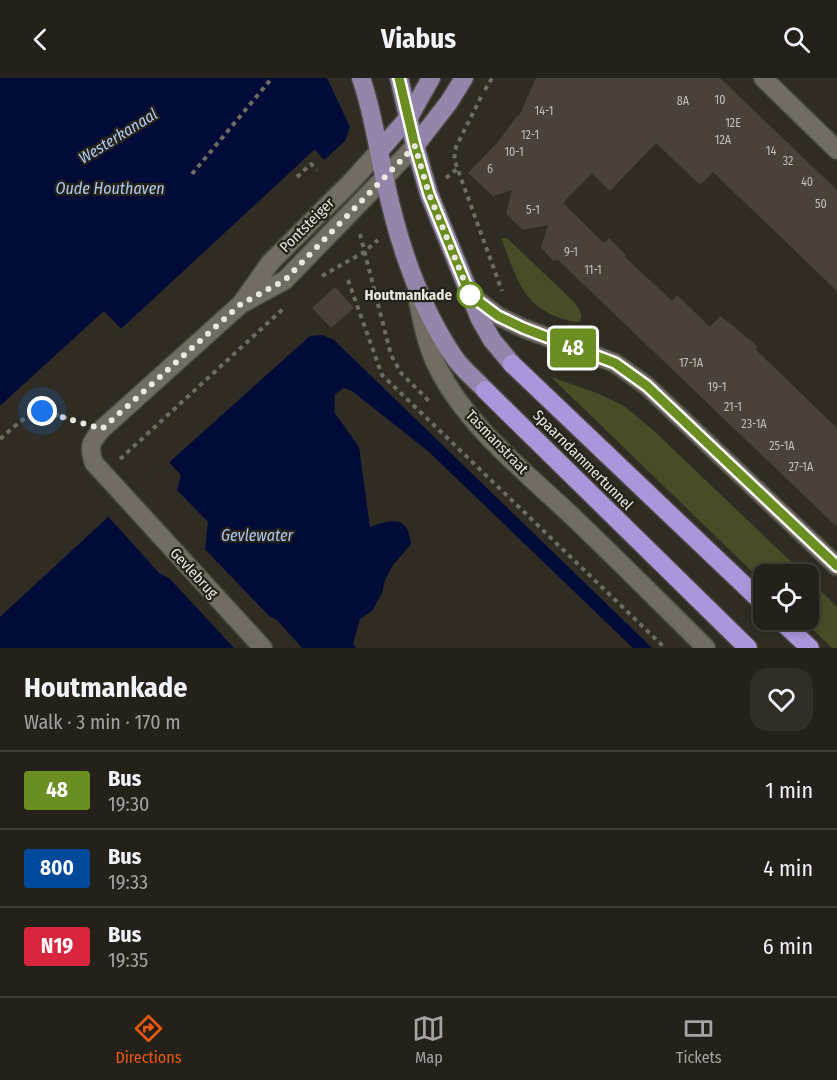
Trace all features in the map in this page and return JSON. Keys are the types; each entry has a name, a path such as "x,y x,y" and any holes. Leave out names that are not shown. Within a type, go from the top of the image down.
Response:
{"highway":[{"name":"Spaarndammertunnel","path":"512,364 753,594"},
{"name":"Spaarndammertunnel","path":"485,390 748,648"},
{"path":"791,630 810,648"}],"main road":[{"name":"Tasmanstraat","path":"361,78 373,116 384,178 396,225 414,283"},
{"path":"402,86 431,78"},
{"path":"415,146 449,102 464,78"},
{"path":"402,86 449,102"},
{"path":"402,86 415,146 429,194 470,295"},
{"path":"380,150 409,117"},
{"name":"Spaarndammertunnel","path":"414,283 433,323 455,359 485,390"},
{"name":"Spaarndammertunnel","path":"470,295 492,340 512,364"}],"street":[{"path":"763,78 837,150"},
{"name":"Pontsteiger","path":"241,304 285,280 415,146"},
{"name":"Pontsteiger","path":"104,474 94,463 90,451 93,440 102,429 241,304 270,263 380,150"},
{"name":"Tasmanstraat","path":"414,283 426,336 437,366 457,399 489,437 706,648"},
{"path":"470,295 498,316 523,328 615,363 647,386 837,566"},
{"name":"Gevlebrug","path":"104,474 263,648"}],"path":[{"path":"192,174 272,78"},
{"path":"492,78 456,147 454,159 503,294"},
{"path":"297,177 311,164 317,170"},
{"path":"314,280 364,252"},
{"path":"104,474 288,304"},
{"path":"0,439 28,415 42,411 102,429"}],"green space":[{"path":"501,238 507,238 574,302 581,314 579,322 560,318 536,305 521,286"},
{"path":"551,377 597,393 624,406 653,430 794,564 753,564 753,572"},
{"path":"819,589 837,607 837,648 832,648 813,630 819,630"}],"water":[{"name":"Oude Houthaven","path":"0,78 327,78 350,127 345,141 324,160 314,150 121,329 103,312 0,406"},
{"name":"Gevlewater","path":"322,335 334,340 652,648 633,648 428,451 352,391 344,388 335,394 334,412 359,447 370,527 391,521 402,524 409,534 411,544 393,565 372,611 360,619 353,644 356,648 0,648 0,617 310,336"}],"pier":[{"path":"315,150 324,160 322,162 314,154 123,331 119,331 103,316 0,409 0,406 104,311 121,329"},
{"path":"167,460 181,475 177,490 208,522 205,549 302,648 234,648 169,578 159,573 106,514"}],"building":[{"path":"536,78 720,78 837,190 837,291 713,172 700,185 656,143 610,191 592,173 563,203 604,243 609,238 626,255 625,257 672,301 677,295 710,327 720,316 732,325 757,346 756,350 837,428 837,527 558,260 553,261 541,247 548,225 523,230 506,214 512,190 493,196 468,173 519,116"},
{"path":"335,287 354,308 331,328 312,308"}],"bus line":[{"name":"48","path":"399,78 429,194 470,295 498,316 523,328 615,363 647,386 837,566"}],"place":[{"name":"Houtmankade","path":"470,295"}],"route":[{"path":"42,411 102,429 241,304 285,280 326,235 341,223 415,146 429,194 470,295"}],"water label":[{"name":"Westerkanaal","path":"118,136"}]}
